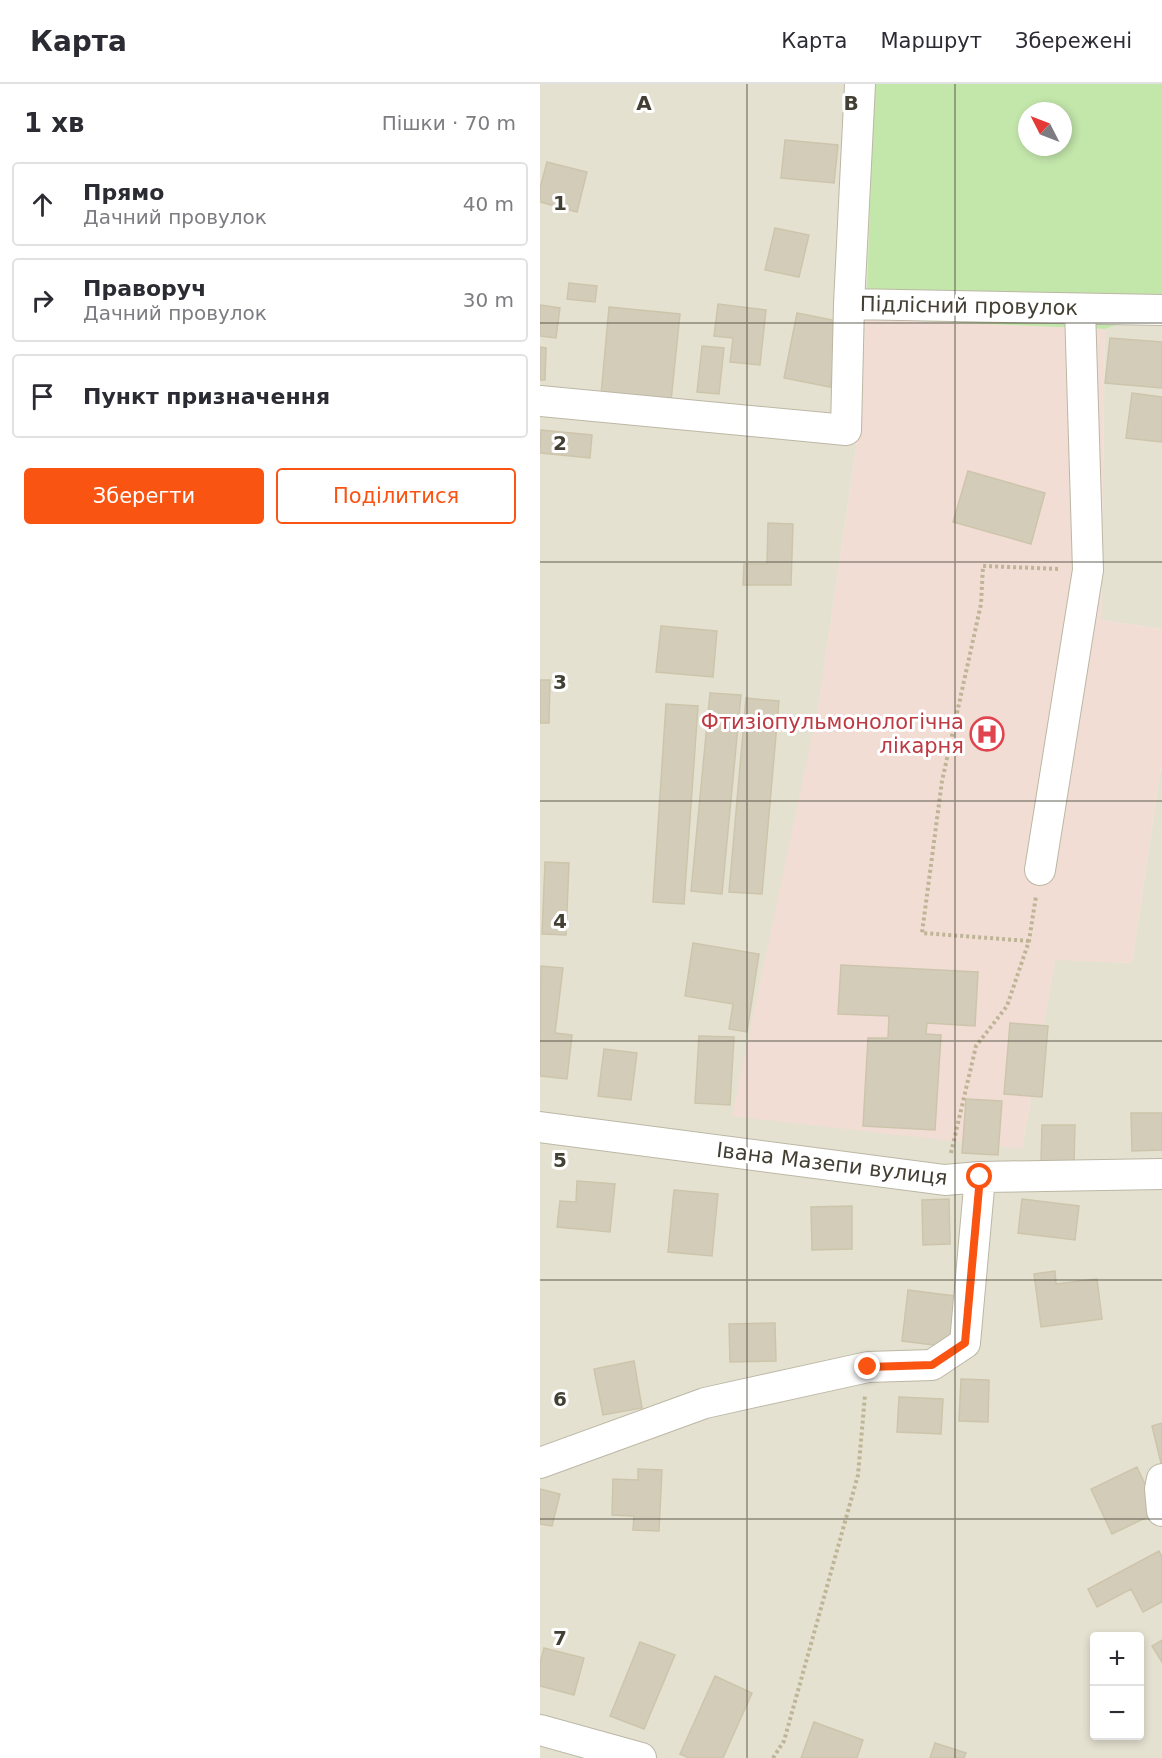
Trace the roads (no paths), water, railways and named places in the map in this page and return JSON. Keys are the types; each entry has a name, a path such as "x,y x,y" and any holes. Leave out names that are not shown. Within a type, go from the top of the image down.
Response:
{"street":[{"path":"849,304 860,84"},
{"name":"Підлісний провулок","path":"540,401 846,430 849,304 1162,310"},
{"path":"1040,870 1088,570 1080,309"},
{"name":"Івана Мазепи вулиця","path":"540,1127 945,1180 980,1177 1162,1174"},
{"path":"540,1463 705,1403 868,1367 932,1365 965,1343 980,1177"},
{"path":"1162,1479 1160,1489 1162,1511"},
{"path":"540,1730 641,1758"}],"place":[{"name":"Фтизіопульмонологічна лікарня","path":"987,734"}]}
